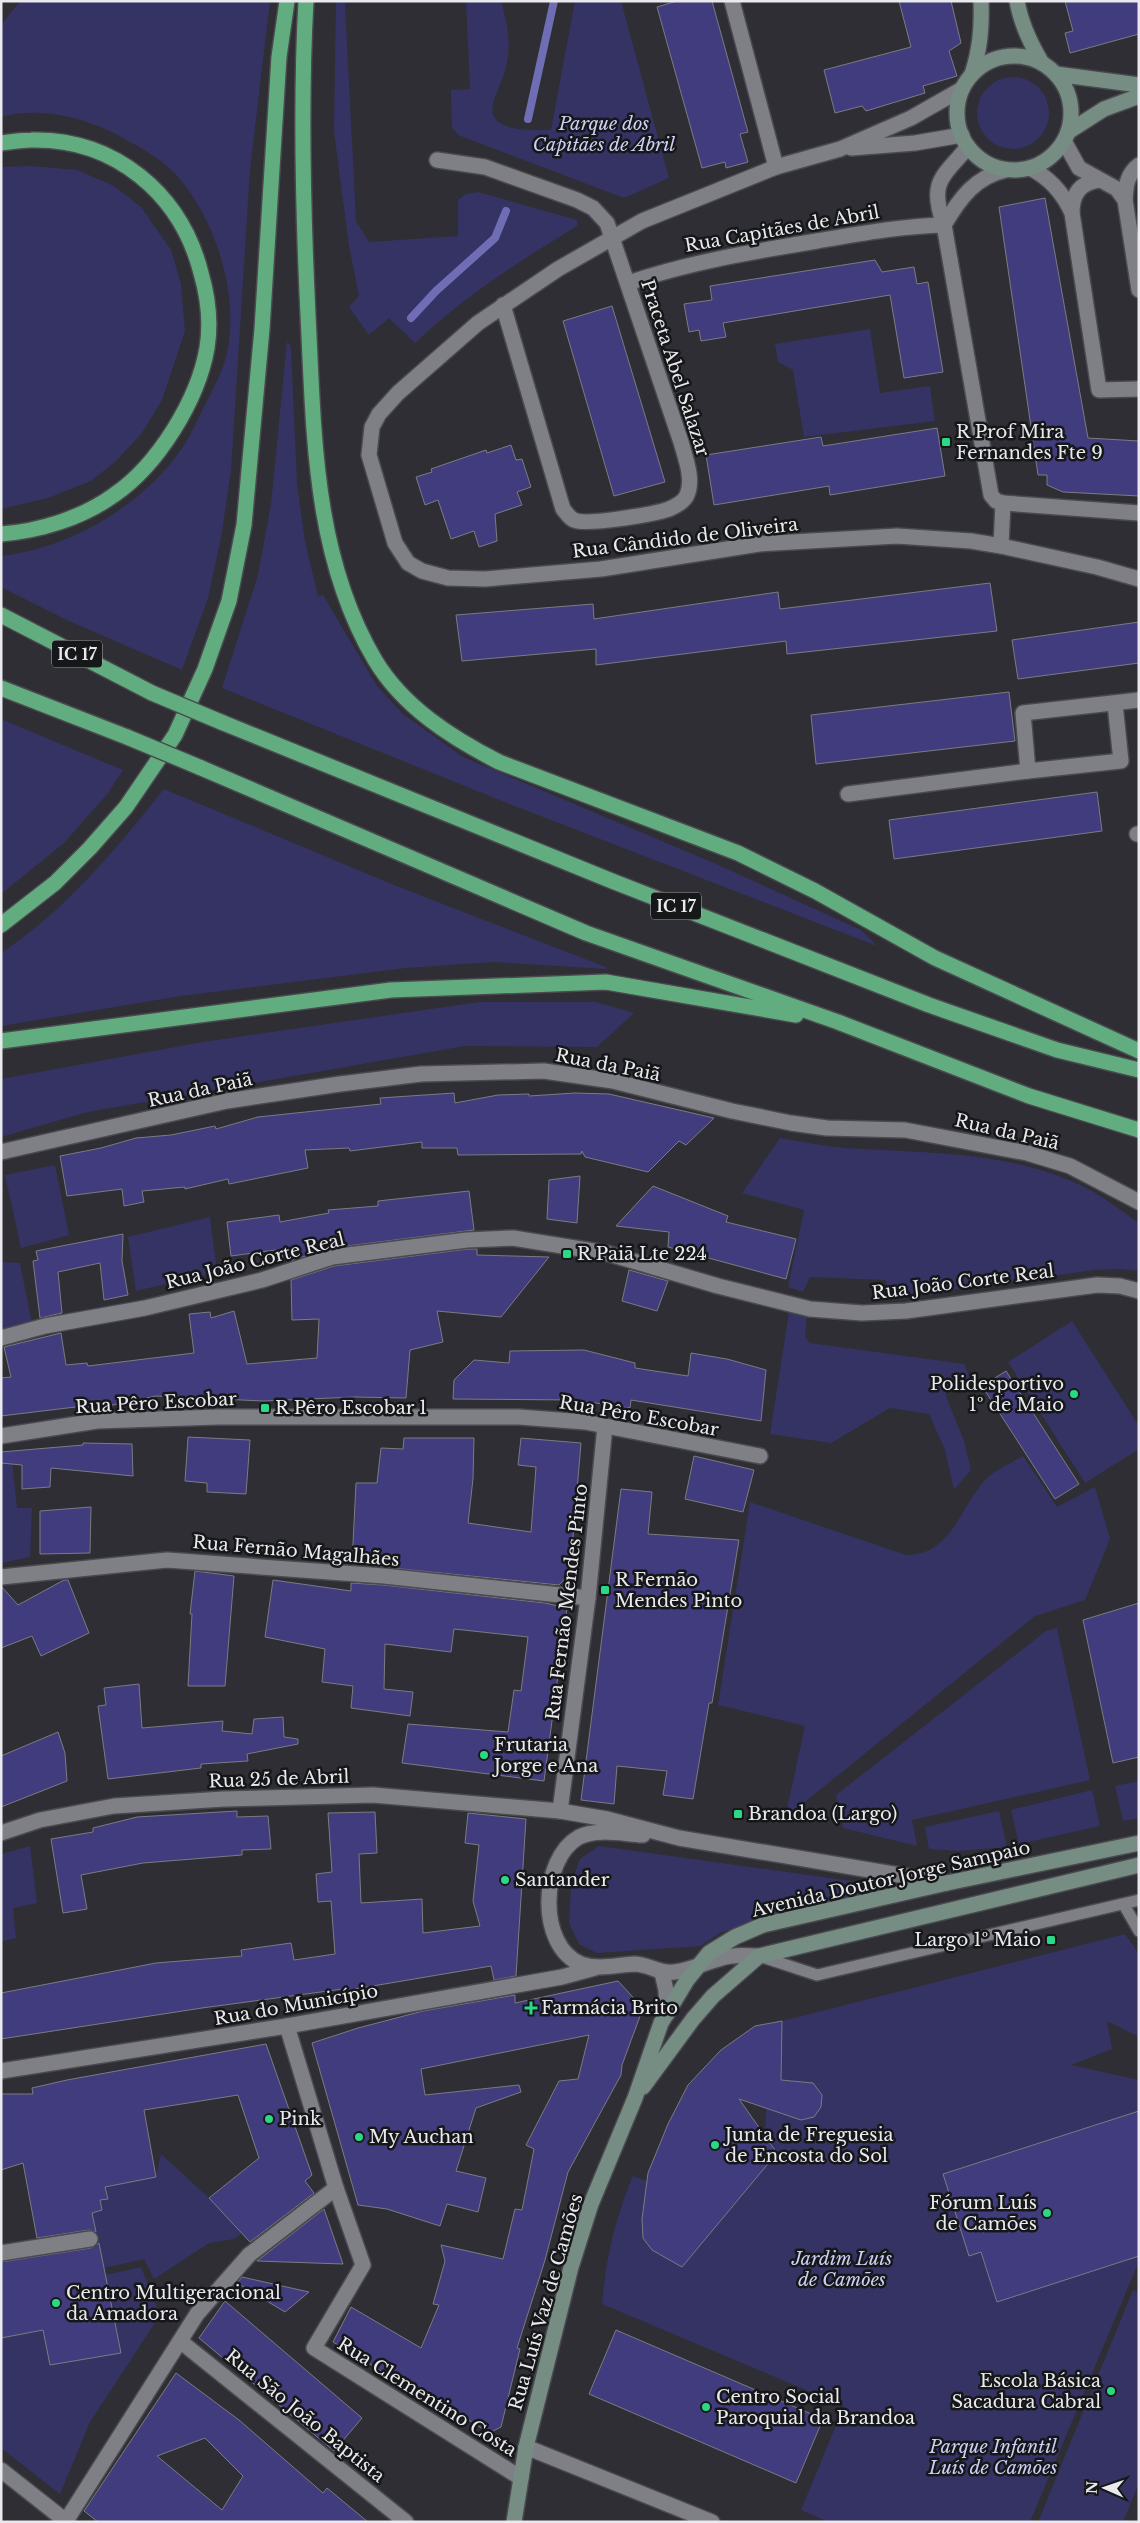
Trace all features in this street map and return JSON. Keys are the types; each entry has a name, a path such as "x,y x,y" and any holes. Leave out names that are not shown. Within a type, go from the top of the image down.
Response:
{"highway":[{"path":"1,925 55,883 126,808 175,735 205,670 229,601 244,525 262,329 279,57 287,1"},
{"path":"306,1 304,235 313,424 320,502 344,596 376,661 392,683 426,717 466,745 499,762 738,852 815,891 935,958 1139,1051"},
{"path":"1,143 31,140 61,142 89,148 122,163 145,180 168,202 194,247 204,282 209,318 207,348 189,403 165,441 141,471 115,495 83,513 39,529 1,534"},
{"name":"IC 17","path":"1,615 152,693 622,885 929,1005 1057,1050 1139,1070"},
{"path":"1,688 199,767 586,933 838,1022 1029,1096 1139,1130"},
{"path":"1,1041 391,990 606,982 838,1022"}],"street":[{"path":"732,1 776,167"},
{"path":"981,1 982,29 980,49 972,74 962,90 958,104 957,120 965,141 979,158 992,166 1006,170"},
{"path":"1017,1 1020,17 1027,35 1042,63"},
{"path":"972,74 987,63 1005,57 1024,57 1042,63 1056,74 1065,87 1070,101 1071,117 1066,137 1079,168 1117,189 1126,200"},
{"path":"1056,74 1139,85"},
{"path":"503,305 613,236 693,198 776,167 840,148 910,118 962,90"},
{"path":"944,225 960,199 970,188 995,172 1030,168 1055,153 1066,137 1104,109 1139,96"},
{"path":"840,148 965,141"},
{"path":"965,141 936,192 938,207 944,225 989,488 996,501 1003,503 1139,513"},
{"name":"Praceta Abel Salazar","path":"437,160 485,167 577,200 593,208 601,215 613,236 689,470 687,494 681,503 668,509 599,521 574,520 563,508 503,305"},
{"path":"1139,164 1131,170 1126,184 1126,200 1136,249 1139,290"},
{"path":"1030,168 1043,175 1057,188 1072,213 1099,390 1139,389"},
{"path":"1072,213 1075,195 1080,187 1089,182 1099,180"},
{"name":"Rua Capitães de Abril","path":"628,283 673,268 720,257 908,226 944,225"},
{"name":"Rua Cândido de Oliveira","path":"503,305 449,347 398,393 379,414 372,427 369,455 400,554 408,564 422,571 448,578 485,578 601,569 769,543 897,536 971,541 1001,546 1097,567 1139,579"},
{"path":"1001,546 1003,503"},
{"path":"1028,771 1023,713 1139,700"},
{"path":"848,794 1028,771 1121,762 1115,704"},
{"name":"Rua da Paiã","path":"1,1152 227,1101 331,1085 421,1074 544,1071 613,1081 732,1111 791,1123 827,1128 905,1130 1026,1154 1070,1166 1139,1202"},
{"name":"Rua João Corte Real","path":"1,1338 45,1326 145,1308 262,1280 332,1257 448,1242 513,1238 606,1253 718,1286 810,1309 862,1313 906,1311 1097,1285 1120,1286 1139,1291"},
{"name":"Rua Pêro Escobar","path":"1,1436 97,1421 218,1417 519,1417 605,1426 760,1456"},
{"name":"Rua Fernão Mendes Pinto","path":"560,1811 588,1598 605,1426"},
{"name":"Rua Fernão Magalhães","path":"1,1577 166,1560 384,1576 588,1598"},
{"name":"Rua 25 de Abril","path":"1,1833 40,1820 114,1806 224,1799 373,1795 560,1811 608,1819 679,1838"},
{"path":"595,1968 572,1959 563,1952 555,1939 550,1925 552,1885 559,1858 567,1847 578,1838 590,1833 679,1838 946,1883"},
{"name":"Avenida Doutor Jorge Sampaio","path":"635,2098 655,2038 667,2014 696,1967 709,1953 735,1936 763,1925 946,1883 1139,1843"},
{"path":"667,2014 666,1990 662,1973 696,1967 735,1955 760,1956 1139,1865"},
{"path":"635,2098 693,2019 713,1996 760,1956"},
{"name":"Rua do Município","path":"1,2071 288,2026 562,1977 595,1968 637,1964 650,1966 662,1973"},
{"path":"1,2470 66,2521 180,2342 214,2293 249,2254 336,2188 288,2026"},
{"name":"Rua Luís Vaz de Camões","path":"514,2522 526,2447 575,2257 592,2204 635,2098"},
{"name":"Rua Clementino Costa","path":"336,2188 364,2264 314,2348 521,2478"},
{"path":"1,2253 90,2239"},
{"name":"Rua São João Baptista","path":"180,2342 406,2522"},
{"path":"526,2447 712,2522"}],"lane":[{"path":"760,1956 817,1975 1139,1900"},
{"path":"1124,1905 1139,1931"}],"green space":[{"path":"20,1 270,1 250,170 231,471 221,538 208,598 182,670 69,621 1,587 1,556 56,543 109,517 155,481 174,460 189,437 225,362 230,325 230,303 226,280 221,257 213,235 192,195 173,172 152,155 129,141 108,130 78,119 47,113 16,114 1,117 1,25"},
{"name":"Parque dos Capitães de Abril","path":"336,1 348,1 345,4 356,221 369,242 458,236 458,200 466,194 478,192 577,220 577,226 473,295 415,343 389,318 369,335 349,307 359,296 349,246 334,131"},
{"name":"Parque dos Capitães de Abril","path":"466,1 501,1 503,9 509,47 505,72 494,100 492,111 495,119 510,127 551,130 575,1 621,1 669,178 624,198 458,135 452,127 451,90 470,89"},
{"path":"1020,77 1039,87 1047,99 1049,113 1047,127 1039,139 1027,147 1006,149 987,139 979,127 977,106 987,87 999,79"},
{"path":"31,166 77,170 114,186 141,207 171,250 181,284 185,331 162,400 142,433 116,461 91,481 48,498 1,509 1,167"},
{"path":"870,329 880,393 930,386 935,421 804,437 793,370 778,362 775,344"},
{"path":"287,342 290,344 291,350 297,483 305,542 318,596 323,595 377,686 403,714 463,757 714,863 861,930 877,946 507,803 222,688 258,575 271,504"},
{"path":"1,719 123,770 108,793 64,843 1,894"},
{"path":"164,789 399,887 606,967 606,969 494,962 406,968 181,996 1,1026 1,953 47,918 89,877"},
{"path":"479,1002 596,1002 634,1013 597,1047 465,1046 88,1112 1,1137 1,1079 203,1042"},
{"path":"780,1138 847,1148 935,1153 994,1159 1051,1173 1094,1192 1139,1223 1139,1271 1121,1269 1094,1270 893,1298 885,1280 810,1277 803,1292 788,1287 804,1210 742,1193"},
{"path":"55,1165 69,1235 21,1248 5,1175"},
{"path":"210,1217 217,1272 136,1291 128,1237"},
{"path":"1,1262 20,1263 32,1324 1,1331"},
{"path":"789,1312 807,1315 805,1337 810,1343 964,1364 970,1378 945,1394 964,1441 971,1470 954,1490 945,1450 929,1414 890,1408 831,1443 770,1434"},
{"name":"Polidesportivo 1º de Maio","path":"1072,1321 1139,1426 1139,1449 1085,1483 1008,1362"},
{"path":"1023,1456 1057,1507 1095,1487 1110,1539 1085,1600 1035,1616 785,1818 805,1726 718,1705 750,1502 906,1555 921,1553 934,1548 944,1539 988,1477"},
{"path":"12,1461 17,1508 32,1508 30,1557 1,1563 1,1463"},
{"path":"1057,1628 1090,1780 912,1820 917,1846 843,1828 836,1795 1046,1631"},
{"path":"1139,1781 1139,1818 1123,1821 1115,1786"},
{"path":"1092,1790 1100,1826 1019,1844 1011,1810"},
{"path":"999,1811 1007,1847 959,1851 929,1849 925,1827"},
{"path":"30,1846 37,1903 13,1908 16,1938 1,1942 1,1854"},
{"path":"599,1846 880,1885 879,1891 721,1932 701,1946 597,1953 579,1944 569,1923 571,1884 580,1859"},
{"name":"Jardim Luís de Camões","path":"1125,1934 1139,1954 1139,2037 1107,2021 1112,2049 1071,2065 1139,2080 1139,2111 943,2174 981,2252 997,2302 1139,2256 1139,2261 1030,2522 829,2522 801,2510 844,2406 602,2304 612,2238 633,2176 647,2181 643,2238 652,2250 682,2267 777,2153 765,2137 767,2087 781,2072 782,2021"},
{"path":"161,2154 209,2198 242,2233 234,2239 209,2243 154,2279 144,2259 104,2268 99,2244 90,2234 87,2214 102,2210 100,2200 108,2198 105,2187 156,2177"},
{"path":"141,2267 160,2315 90,2422 60,2494 1,2448 1,2338 43,2330 50,2365 120,2353 105,2275"},
{"name":"Escola Básica Sacadura Cabral","path":"1133,2290 1139,2293 1139,2483 1123,2522 1038,2522"}],"building":[{"path":"677,1 712,1 748,132 740,134 748,162 726,168 725,162 702,168 657,7"},
{"path":"899,1 951,1 961,43 949,51 957,76 923,86 925,93 866,111 862,106 835,113 824,70 911,47"},
{"path":"1065,1 1139,1 1139,34 1070,53 1065,33 1073,31"},
{"path":"1045,198 1088,438 1139,441 1139,496 1063,492 1047,485 1047,475 1038,475 999,207"},
{"path":"875,260 882,272 914,267 917,284 928,282 943,372 904,378 890,295 723,323 726,337 701,341 699,330 689,332 684,304 712,300 710,286"},
{"path":"612,306 665,482 614,496 563,321"},
{"path":"937,428 945,476 830,495 829,486 714,505 706,455 821,437 823,446"},
{"path":"511,445 516,460 522,459 531,487 517,492 522,505 495,514 497,541 479,547 474,531 451,539 438,500 425,505 416,477 432,472 431,469 486,450 487,453"},
{"path":"990,583 997,631 787,654 786,641 596,665 596,649 462,661 456,615 593,604 594,619 778,592 780,609"},
{"path":"1139,622 1139,663 1018,679 1012,640"},
{"path":"1009,692 1015,741 816,764 811,715"},
{"path":"1097,792 1102,831 894,859 889,820"},
{"path":"454,1093 455,1103 498,1095 609,1094 714,1118 686,1145 679,1141 648,1172 585,1157 582,1151 581,1154 458,1155 457,1148 422,1148 422,1142 350,1151 349,1148 305,1150 308,1168 229,1184 228,1179 185,1189 185,1187 142,1191 144,1202 124,1206 122,1189 67,1196 60,1156 101,1148 136,1138 171,1135 215,1126 216,1129 258,1117 381,1104 380,1098"},
{"path":"580,1176 577,1223 547,1219 549,1180"},
{"path":"653,1186 728,1216 726,1222 796,1239 786,1279 668,1247 669,1232 616,1226"},
{"path":"469,1191 474,1230 331,1248 290,1261 290,1257 282,1259 283,1249 231,1256 227,1222 279,1215 280,1222 329,1213 328,1210 378,1206 378,1201"},
{"path":"123,1234 122,1261 128,1295 104,1300 100,1263 58,1272 62,1313 40,1318 33,1261 38,1260 36,1251"},
{"path":"477,1249 477,1255 549,1257 501,1317 437,1311 443,1342 410,1350 406,1398 354,1397 263,1401 156,1396 84,1411 84,1406 1,1416 1,1378 11,1377 4,1347 61,1333 66,1365 87,1363 88,1366 194,1353 189,1314 210,1312 211,1318 234,1311 247,1364 317,1358 319,1319 292,1320 291,1280 334,1266"},
{"path":"629,1270 668,1281 657,1311 622,1301"},
{"path":"584,1350 635,1363 635,1368 688,1376 691,1353 727,1359 766,1370 761,1421 631,1400 630,1408 576,1400 453,1399 454,1380 474,1360 509,1363 510,1351"},
{"path":"1006,1371 1079,1484 1055,1499 982,1386"},
{"path":"188,1437 250,1440 246,1494 207,1492 207,1483 185,1481"},
{"path":"404,1438 474,1438 473,1479 468,1523 531,1532 536,1467 518,1465 521,1438 581,1443 570,1573 559,1585 352,1564 356,1483 377,1483 381,1448 403,1449"},
{"path":"83,1443 132,1444 133,1476 51,1468 50,1487 22,1489 22,1465 1,1463 1,1452 83,1445"},
{"path":"694,1456 754,1470 743,1512 685,1499"},
{"path":"621,1489 652,1492 648,1534 739,1540 712,1703 709,1703 693,1799 663,1795 667,1771 617,1766 614,1804 581,1800"},
{"path":"91,1507 90,1553 40,1554 40,1511"},
{"path":"195,1571 234,1576 225,1686 188,1686 192,1614 190,1614"},
{"path":"64,1580 68,1580 89,1633 41,1656 32,1636 1,1648 1,1586 18,1605"},
{"path":"273,1580 351,1591 351,1583 383,1585 545,1603 567,1608 544,1781 402,1763 408,1724 508,1732 514,1690 521,1691 528,1637 454,1629 451,1652 385,1644 384,1689 413,1692 410,1716 351,1708 353,1686 322,1682 325,1649 265,1637"},
{"path":"1139,1603 1139,1757 1113,1763 1083,1620"},
{"path":"139,1684 142,1728 223,1721 222,1731 252,1734 254,1719 283,1717 284,1737 298,1739 298,1744 247,1754 248,1761 201,1764 201,1768 108,1779 98,1706 106,1705 104,1688"},
{"path":"58,1732 65,1753 67,1781 1,1807 1,1756"},
{"path":"237,1811 237,1817 268,1816 271,1849 242,1850 242,1855 143,1863 81,1875 87,1909 63,1913 51,1839 93,1832 93,1828 137,1817"},
{"path":"375,1812 377,1853 359,1854 361,1903 422,1899 423,1933 480,1926 473,1901 479,1845 465,1843 468,1813 526,1819 516,1976 494,1980 491,1966 343,1991 343,1989 202,2008 1,2039 1,1993 156,1963 242,1956 241,1950 291,1943 294,1960 335,1954 331,1901 318,1902 316,1874 332,1872 328,1813"},
{"path":"618,1981 643,2008 622,2065 621,2075 568,2172 545,2260 517,2348 520,2349 501,2427 489,2433 428,2394 426,2398 333,2342 351,2307 421,2348 439,2305 433,2304 445,2261 441,2245 503,2259 515,2209 522,2210 534,2149 526,2145 559,2081 578,2079 589,2035 421,2069 425,2095 519,2085 521,2092 476,2108 456,2171 486,2178 478,2212 447,2204 440,2226 387,2209 358,2205 312,2043 358,2028 423,2011 515,1995 515,2003"},
{"name":"Junta de Freguesia de Encosta do Sol","path":"782,2021 781,2080 813,2083 822,2095 821,2107 814,2117 801,2120 739,2099 777,2153 682,2267 652,2250 643,2238 642,2219 648,2173 668,2124 688,2085 721,2050 755,2026"},
{"path":"266,2044 312,2175 305,2181 314,2193 250,2242 209,2198 259,2158 238,2095 144,2110 156,2177 105,2187 108,2199 100,2200 102,2210 92,2213 96,2232 89,2230 37,2238 23,2163 1,2170 1,2094 33,2094 32,2088 67,2080"},
{"name":"Fórum Luís de Camões","path":"1139,2111 1139,2256 997,2302 981,2252 969,2256 943,2174"},
{"path":"324,2209 343,2264 257,2261"},
{"name":"Centro Multigeracional da Amadora","path":"99,2243 121,2353 50,2365 43,2330 1,2338 1,2262 91,2248"},
{"path":"242,2277 309,2292 285,2312 237,2283"},
{"path":"225,2301 362,2418 334,2451 199,2338"},
{"name":"Centro Social Paroquial da Brandoa","path":"616,2330 823,2419 796,2483 589,2394"},
{"path":"176,2373 239,2420 323,2493 327,2488 368,2522 98,2522 84,2511","holes":["205,2438 243,2476 222,2510 157,2456"]}],"waterway":[{"path":"528,119 554,1"},
{"path":"411,318 436,291 495,238 506,211"}],"place":[{"name":"R Prof Mira Fernandes Fte 9","path":"946,442"},
{"name":"R Paiã Lte 224","path":"567,1254"},
{"name":"Polidesportivo 1º de Maio","path":"1074,1394"},
{"name":"R Pêro Escobar 1","path":"265,1408"},
{"name":"R Fernão Mendes Pinto","path":"605,1590"},
{"name":"Frutaria Jorge e Ana","path":"484,1755"},
{"name":"Brandoa (Largo)","path":"738,1814"},
{"name":"Santander","path":"505,1880"},
{"name":"Largo 1º Maio","path":"1051,1940"},
{"name":"Farmácia Brito","path":"531,2008"},
{"name":"Pink","path":"269,2119"},
{"name":"My Auchan","path":"359,2137"},
{"name":"Junta de Freguesia de Encosta do Sol","path":"715,2145"},
{"name":"Fórum Luís de Camões","path":"1047,2213"},
{"name":"Centro Multigeracional da Amadora","path":"56,2303"},
{"name":"Escola Básica Sacadura Cabral","path":"1111,2391"},
{"name":"Centro Social Paroquial da Brandoa","path":"706,2407"}],"park label":[{"name":"Parque Infantil Luís de Camões","path":"993,2457"}]}
